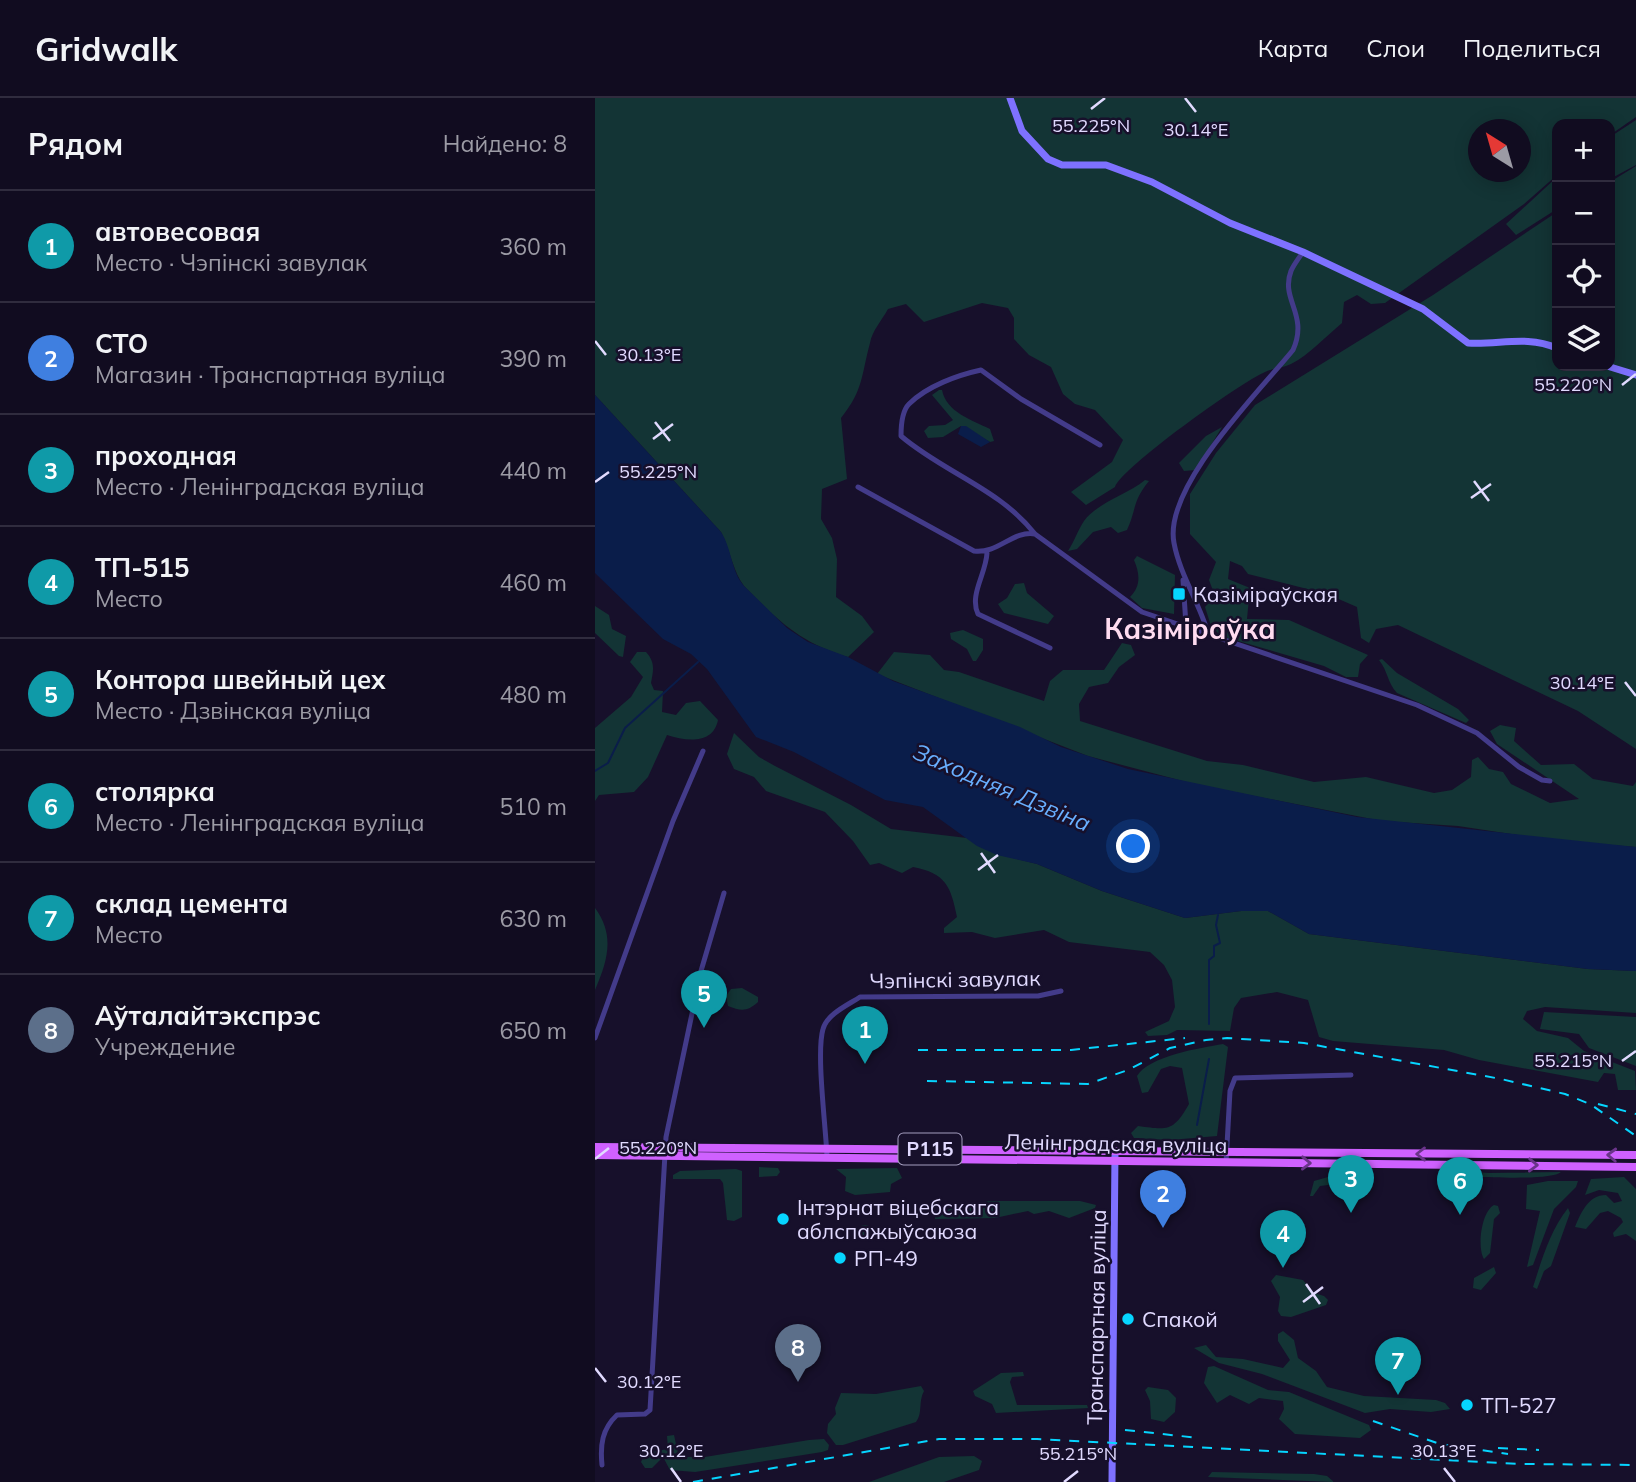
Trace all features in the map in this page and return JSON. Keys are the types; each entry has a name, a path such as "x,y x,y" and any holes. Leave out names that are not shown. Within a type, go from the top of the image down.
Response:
{"main road":[{"name":"Ленінградская вуліца","path":"595,1147 666,1152"},
{"name":"Ленінградская вуліца","path":"595,1155 666,1152 827,1153 1636,1167"},
{"name":"Ленінградская вуліца","path":"1226,1158 1359,1154 1636,1156"}],"street":[{"path":"1010,98 1022,131 1048,159 1062,164 1106,165 1152,182 1230,223 1303,252 1423,309 1468,343 1515,340 1552,346"},
{"path":"1207,634 1201,610 1183,577 1174,542 1173,521 1188,488 1215,443 1293,350 1301,334 1299,317 1288,290 1291,271 1303,252"},
{"path":"1615,368 1636,375"},
{"path":"1100,445 1021,399 981,370 960,375 907,405 901,436 1013,511 1035,534 1142,612 1165,622 1186,625 1221,641 1417,705 1477,733 1519,767 1542,780 1550,780"},
{"path":"858,487 974,551 987,553 1026,532 1035,534"},
{"path":"987,553 986,569 975,597 978,614 1050,648"},
{"path":"1183,577 1182,601 1186,625"},
{"path":"595,1038 673,821 703,751"},
{"path":"603,1465 604,1430 609,1423 617,1415 645,1414 650,1410 666,1152 693,1008 724,893"},
{"name":"Чэпінскі завулак","path":"827,1153 821,1056 823,1028 837,1012 860,997 1038,996 1061,991"},
{"path":"1226,1158 1230,1091 1235,1079 1351,1075"},
{"path":"1359,1154 1359,1164"},
{"path":"1585,1166 1587,1154"},
{"name":"Транспартная вуліца","path":"1112,1482 1115,1157"}],"green space":[{"path":"595,98 1636,98 1636,117 1615,132 1615,119 1552,119 1552,179 1524,204 1385,303 1371,304 1357,295 1344,302 1342,323 1311,350 1291,364 1252,379 1209,408 1138,462 1115,487 1086,505 1071,492 1112,462 1123,440 1095,410 1075,404 1063,394 1051,367 1029,355 1014,339 1014,318 1008,308 982,303 924,322 906,304 888,309 871,339 858,390 841,418 847,479 822,489 821,519 832,538 837,559 836,597 862,616 874,632 848,657 803,638 768,610 744,586 721,532 595,395"},
{"path":"1636,120 1636,165 1615,176 1615,134"},
{"path":"1636,166 1636,749 1578,711 1398,625 1376,629 1369,643 1361,638 1357,607 1327,594 1248,574 1242,566 1230,561 1228,579 1250,588 1247,619 1289,620 1368,655 1360,664 1358,677 1346,677 1324,666 1221,636 1211,626 1205,607 1215,596 1209,580 1216,562 1190,534 1190,494 1216,453 1255,405 1433,295 1552,215 1552,371 1615,371 1615,179"},
{"path":"1552,182 1552,212 1516,235 1506,224"},
{"path":"942,390 944,398 954,410 990,429 994,441 990,442 961,426 943,437 928,438 924,431 929,426 945,425 953,420 932,395"},
{"path":"1222,427 1196,470 1184,471 1179,463 1206,436"},
{"path":"1145,480 1149,481 1137,500 1127,530 1118,533 1111,527 1093,532 1077,549 1068,551 1090,514"},
{"path":"1137,556 1175,575 1174,614 1142,608 1130,597 1138,584 1134,560"},
{"path":"1024,583 1027,593 1054,616 1048,624 1004,613 998,604 1007,598 1015,584"},
{"path":"595,606 609,615 612,629 626,636 623,657 595,633"},
{"path":"963,630 983,639 983,650 976,661 973,661 967,649 951,639 950,633"},
{"path":"1122,643 1131,645 1135,655 1119,667 1108,683 1089,687 1079,704 1080,721 1207,761 1243,765 1314,782 1366,777 1434,793 1452,790 1471,777 1472,760 1478,757 1489,769 1503,772 1511,784 1550,803 1579,799 1497,744 1490,731 1500,725 1516,728 1514,741 1541,765 1574,764 1593,779 1633,786 1636,782 1636,847 1550,840 1458,826 1382,821 1198,785 1088,756 877,674 894,652 930,655 944,670 959,672 1044,701 1050,681 1063,670 1104,670"},
{"path":"637,652 646,652 651,660 651,683 654,690 663,691 662,712 676,715 686,703 700,701 718,720 711,734 705,737 682,739 667,735 648,777 634,792 599,795 595,801 595,728 631,697 643,677 630,662"},
{"path":"1382,659 1397,673 1458,709 1469,720 1466,723 1397,693 1379,660"},
{"path":"734,733 759,757 891,829 967,838 997,854 1037,864 1102,891 1185,918 1241,911 1268,911 1309,934 1588,969 1636,971 1636,1013 1545,1007 1527,1011 1523,1019 1537,1031 1568,1038 1584,1051 1635,1071 1636,1090 1618,1090 1615,1074 1604,1073 1598,1082 1479,1060 1444,1050 1333,1041 1319,1037 1308,1000 1277,992 1241,998 1234,1008 1230,1031 1177,1030 1167,1035 1148,1036 1145,1032 1169,1021 1175,1007 1172,980 1164,965 1150,952 1069,942 1044,930 995,938 972,932 944,933 944,928 957,917 949,890 940,878 913,867 902,873 879,863 870,865 853,841 825,812 766,791 754,777 734,769 727,754"},
{"path":"595,908 605,928 607,948 595,990"},
{"path":"742,988 758,997 758,1002 744,1010 728,1006 726,996 731,989"},
{"path":"1544,1012 1636,1017 1636,1066 1589,1048 1579,1034 1540,1029"},
{"path":"1223,1044 1228,1047 1217,1136 1170,1140 1134,1138 1131,1133 1138,1126 1163,1128 1174,1124 1189,1104 1182,1068 1170,1066 1161,1069 1148,1092 1142,1093 1137,1076 1143,1069 1163,1058"},
{"path":"759,1167 778,1168 780,1172 777,1176 759,1177"},
{"path":"897,1168 902,1178 891,1184 890,1192 855,1195 845,1191 846,1177 836,1169"},
{"path":"1444,1170 1489,1173 1561,1172 1541,1177 1506,1178 1443,1175"},
{"path":"680,1171 742,1171 742,1217 734,1221 727,1220 723,1183 720,1179 673,1179 673,1175"},
{"path":"1340,1177 1345,1183 1320,1186 1313,1196 1310,1196 1314,1181"},
{"path":"1624,1177 1636,1189 1636,1241 1626,1234 1614,1237 1613,1233 1623,1222 1608,1211 1600,1213 1586,1229 1575,1227 1586,1206 1594,1198 1606,1195 1614,1203 1622,1201 1618,1193 1599,1190 1585,1195 1591,1179"},
{"path":"1548,1181 1578,1181 1576,1187 1554,1209 1533,1265 1527,1267 1540,1211 1526,1209 1527,1185"},
{"path":"991,1201 1080,1201 1096,1205 1095,1208 1069,1218 1049,1211 1034,1214 1028,1211 995,1218 935,1219 935,1216 956,1206"},
{"path":"1494,1205 1498,1206 1500,1213 1494,1219 1490,1253 1484,1259 1481,1247 1483,1222"},
{"path":"1568,1208 1570,1213 1551,1266 1544,1271 1537,1289 1533,1287 1547,1246"},
{"path":"865,1225 871,1227 871,1239 865,1241 859,1239 857,1233 859,1227"},
{"path":"1494,1267 1496,1273 1481,1290 1473,1288 1474,1278"},
{"path":"1276,1275 1303,1280 1314,1293 1328,1300 1326,1305 1291,1317 1281,1316 1278,1311 1280,1297 1271,1281"},
{"path":"1283,1331 1294,1340 1298,1358 1316,1371 1327,1387 1364,1396 1436,1400 1445,1403 1450,1409 1431,1412 1390,1409 1365,1413 1262,1374 1219,1363 1194,1348 1206,1345 1216,1357 1243,1359 1283,1368 1290,1360 1278,1341 1278,1334"},
{"path":"1214,1366 1268,1390 1289,1392 1369,1425 1371,1430 1360,1438 1295,1434 1279,1419 1284,1409 1283,1401 1259,1398 1249,1404 1230,1395 1217,1403 1204,1383 1208,1367"},
{"path":"1023,1372 1024,1376 1012,1377 1010,1382 1017,1405 1087,1405 1088,1408 996,1413 992,1404 975,1396 973,1391 1001,1373"},
{"path":"921,1386 924,1391 916,1422 843,1445 836,1445 827,1433 828,1424 836,1414 835,1408 841,1393 876,1394"},
{"path":"1148,1387 1168,1390 1176,1398 1175,1412 1164,1422 1151,1419 1150,1401 1145,1390"},
{"path":"674,1435 678,1453 683,1457 705,1457 809,1440 824,1439 829,1445 828,1450 822,1452 695,1472 670,1470 663,1457 652,1468 645,1468 641,1462 643,1458 652,1452 668,1449 667,1436"},
{"path":"974,1456 982,1461 979,1470 944,1482 869,1482 939,1457"},
{"path":"1212,1472 1314,1474 1327,1476 1334,1482 1208,1477"}],"water":[{"name":"Заходняя Дзвіна","path":"595,395 721,532 736,574 744,586 787,628 808,642 848,657 893,681 1020,727 1061,747 1128,769 1357,817 1636,847 1636,971 1588,969 1309,934 1268,911 1241,911 1185,918 1102,891 1037,864 997,855 977,846 923,807 885,800 794,752 756,737 707,669 691,654 663,639 595,573"},
{"path":"961,426 966,426 990,442 981,447 958,434"}],"waterway":[{"path":"595,771 608,763 625,728 698,662"},
{"path":"1209,1024 1209,960 1214,956 1214,946 1220,943 1216,925 1218,915"},
{"path":"1197,1125 1209,1059"}],"railway":[{"path":"918,1050 1071,1050 1185,1038"},
{"path":"927,1081 1088,1084 1128,1070 1170,1048 1206,1040 1227,1038 1304,1043 1501,1079 1565,1094 1590,1104 1636,1136"},
{"path":"1598,1104 1636,1114"},
{"path":"1373,1421 1440,1444 1508,1454"},
{"path":"1125,1430 1199,1438"},
{"path":"693,1482 939,1439 1037,1439 1522,1464 1636,1465"},
{"path":"1498,1448 1539,1450"}],"place":[{"name":"Казіміраўская","path":"1179,594"},
{"name":"Контора швейный цех","path":"704,1028"},
{"name":"автовесовая","path":"865,1064"},
{"name":"проходная","path":"1351,1213"},
{"name":"столярка","path":"1460,1215"},
{"name":"Інтэрнат віцебскага аблспажыўсаюза","path":"783,1219"},
{"name":"СТО","path":"1163,1228"},
{"name":"РП-49","path":"840,1258"},
{"name":"ТП-515","path":"1283,1268"},
{"name":"Спакой","path":"1128,1319"},
{"name":"Аўталайтэкспрэс","path":"798,1382"},
{"name":"склад цемента","path":"1398,1395"},
{"name":"ТП-527","path":"1467,1405"}],"district":[{"name":"Казіміраўка","path":"1190,628"}]}
